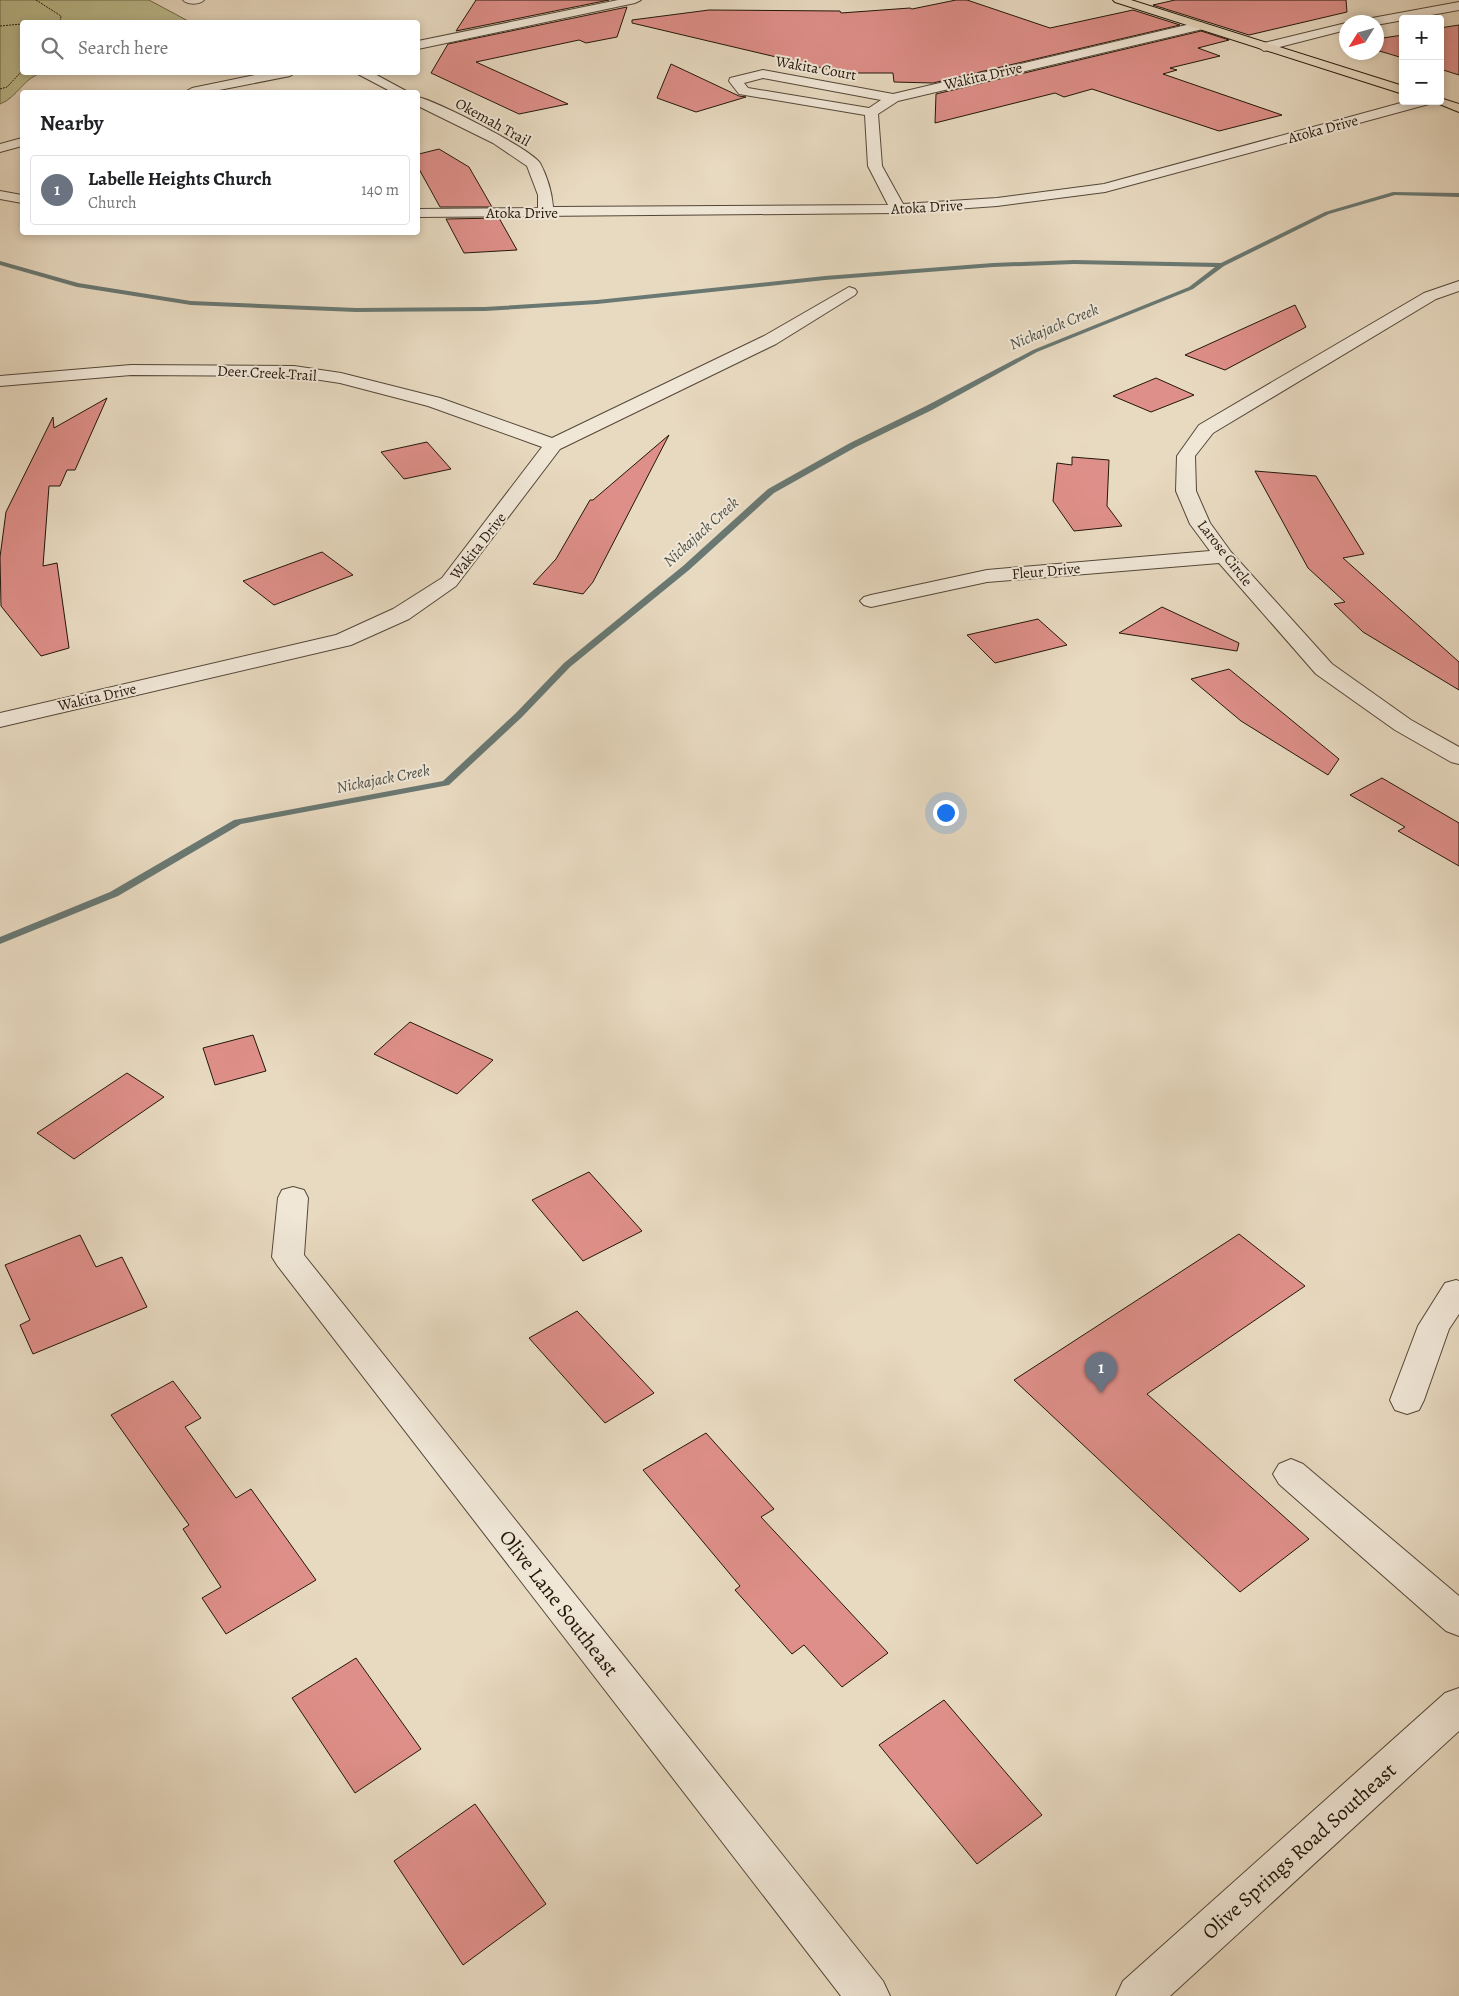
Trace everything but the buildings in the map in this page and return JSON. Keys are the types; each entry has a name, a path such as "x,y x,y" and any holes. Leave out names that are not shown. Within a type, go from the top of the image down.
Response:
{"main road":[{"path":"1119,0 1399,89"},
{"path":"1444,103 1459,108"}],"street":[{"path":"189,0 198,0"},
{"path":"420,45 635,0"},
{"path":"1384,20 1459,6"},
{"name":"Wakita Drive","path":"871,112 893,98 1199,26"},
{"path":"1264,47 1339,29"},
{"name":"Wakita Court","path":"871,112 744,91 735,81 762,74 893,98"},
{"path":"202,90 275,75"},
{"path":"366,75 397,90"},
{"name":"Okemah Trail","path":"420,102 498,140 534,164 545,195 546,213"},
{"name":"Atoka Drive","path":"420,213 898,209 997,202 1105,188 1409,105"},
{"path":"871,112 875,166 898,209"},
{"path":"0,148 20,143"},
{"path":"0,195 20,199"},
{"name":"Larose Circle","path":"1459,286 1430,296 1206,429 1186,456 1186,492 1200,524 1224,556 1324,669 1403,725 1459,757"},
{"path":"553,445 770,340 849,292"},
{"name":"Deer Creek Trail","path":"0,381 132,370 294,371 341,378 434,402 553,445"},
{"name":"Wakita Drive","path":"0,720 343,640 401,614 449,582 544,460 553,445"},
{"name":"Fleur Drive","path":"871,601 987,576 1224,556"},
{"name":"Olive Lane Southeast","path":"293,1198 288,1257 868,1996"},
{"path":"1407,1400 1434,1326 1456,1292"},
{"path":"1291,1474 1459,1620"},
{"name":"Olive Springs Road Southeast","path":"1138,1996 1459,1706"}],"path":[{"path":"36,0 61,16 60,20"},
{"path":"0,26 20,24"},
{"path":"0,89 7,87 20,73"}],"green space":[{"path":"0,0 149,0 186,20 20,20 20,75 36,75 0,104"}],"waterway":[{"name":"Nickajack Creek","path":"1222,265 1327,213 1395,193 1459,195"},
{"path":"0,263 77,285 191,303 356,310 485,309 597,302 825,278 993,265 1074,262 1222,265"},
{"name":"Nickajack Creek","path":"0,941 114,894 238,822 446,783 519,715 567,665 686,568 771,491 853,445 929,408 1035,351 1191,288 1222,265"}],"place":[{"name":"Labelle Heights Church","path":"1101,1393"}]}
